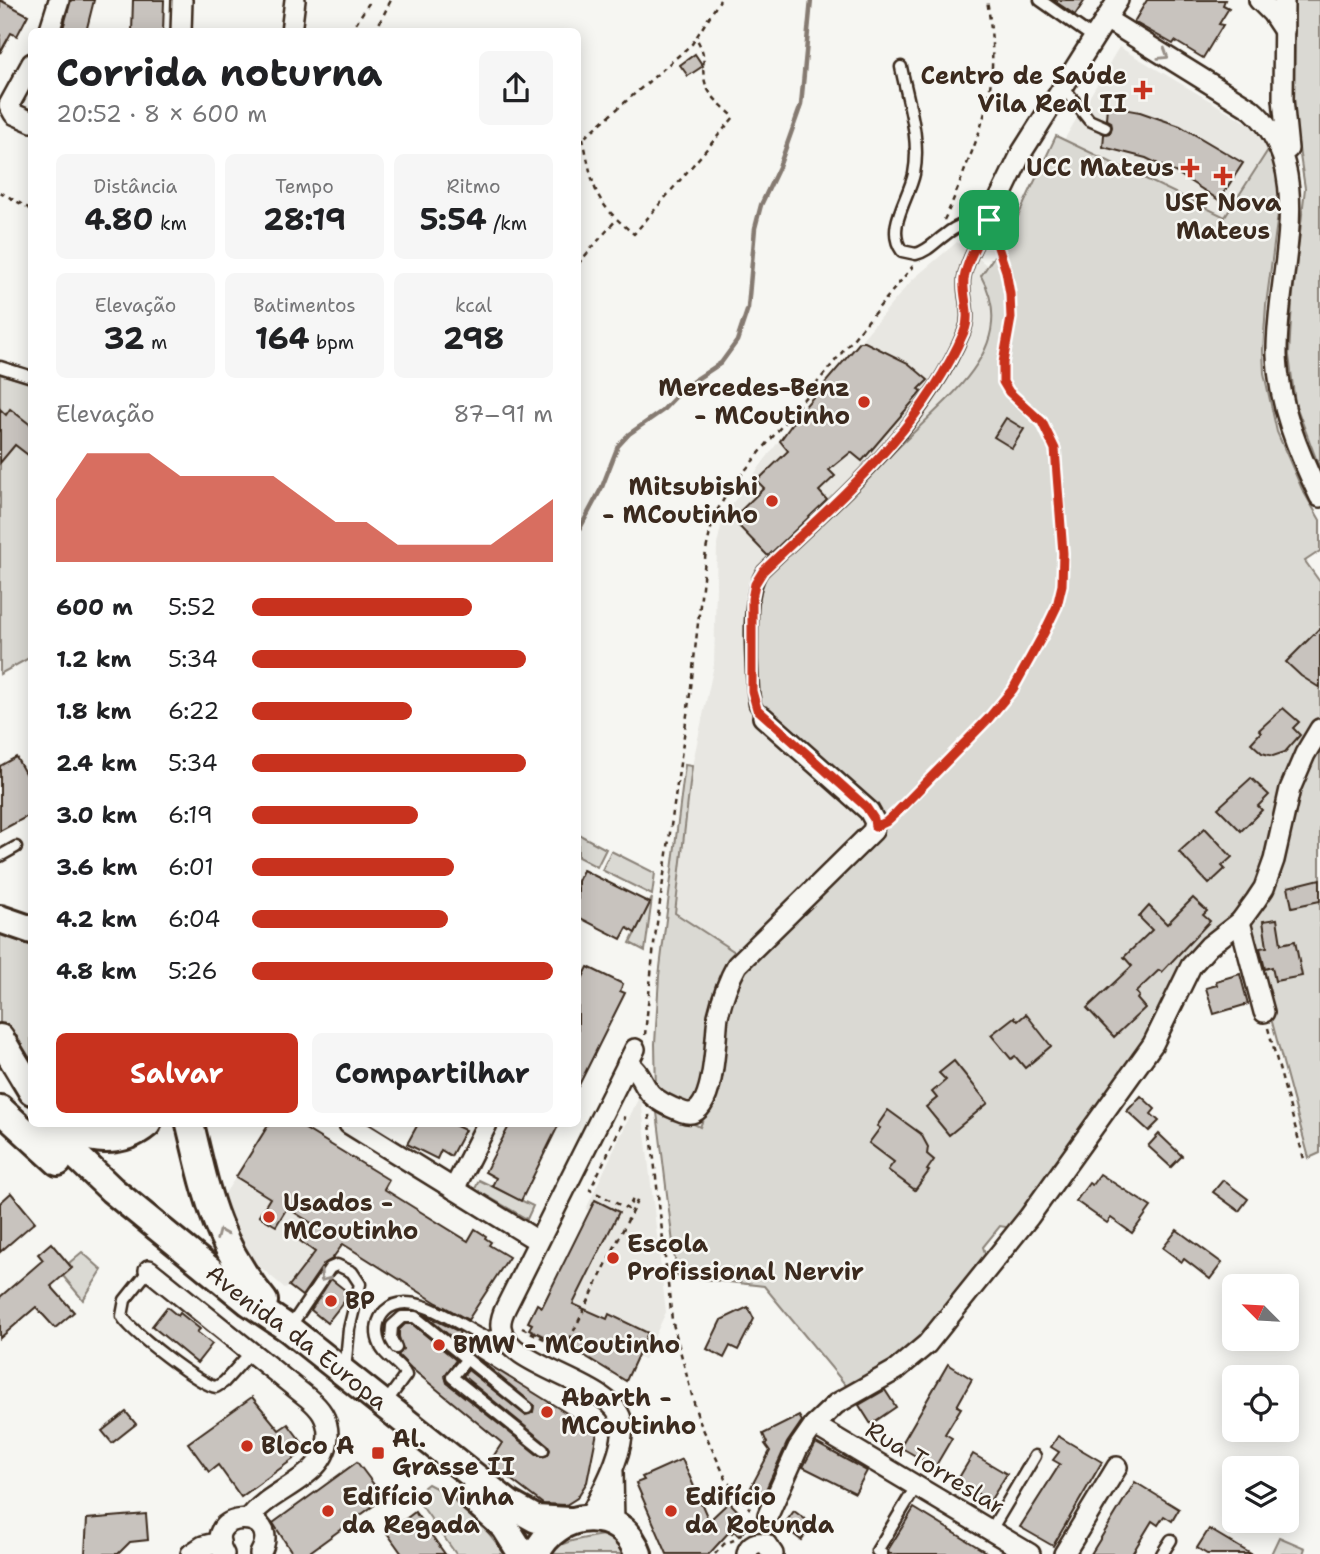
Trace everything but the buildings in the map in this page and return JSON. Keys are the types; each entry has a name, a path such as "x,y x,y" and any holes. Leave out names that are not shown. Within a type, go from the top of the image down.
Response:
{"main road":[{"path":"0,919 28,929"},
{"path":"0,1038 25,1109"},
{"path":"0,1066 25,1109"},
{"name":"Avenida da Europa","path":"38,1127 61,1158 89,1187 489,1511 505,1527 522,1554"},
{"path":"40,1127 89,1187"},
{"name":"Avenida da Europa","path":"46,1127 112,1190 250,1302 289,1329 515,1509 536,1519 591,1521"},
{"path":"67,1127 76,1133 99,1139 123,1136 142,1127"},
{"path":"191,1127 212,1209 224,1242 250,1284 289,1329"},
{"path":"536,1554 548,1535 591,1521 627,1535 639,1554"}],"street":[{"path":"49,28 59,0"},
{"path":"181,28 182,0"},
{"path":"292,28 295,0"},
{"path":"989,220 1017,160 1118,0"},
{"path":"1259,0 1284,31"},
{"path":"1284,0 1283,99 1293,205 1278,328 1279,378 1287,419 1320,497"},
{"path":"1106,19 1251,109 1273,130 1291,171"},
{"path":"28,70 9,105 14,114 28,120"},
{"path":"1251,109 1267,110 1283,99"},
{"path":"636,1049 636,1069 656,1098 684,1112 695,1112 702,1106 711,1084 719,1012 737,965 867,838 875,827 874,819 866,807 764,717"},
{"path":"760,1513 800,1445 829,1409 896,1370 927,1344 1029,1217 1153,1044 1191,966 1209,946 1240,922 1256,900 1269,875 1290,789 1305,754 1320,729"},
{"path":"1240,922 1264,1012"},
{"path":"591,1521 614,1464 622,1428 620,1413 606,1399 524,1355 509,1343 511,1330 501,1330 502,1315 636,1049"},
{"path":"354,1127 538,1241"},
{"path":"454,1189 485,1127"},
{"path":"149,1270 316,1405 325,1418 328,1434 325,1450 314,1467 261,1506 249,1519"},
{"name":"Rua Torreslar","path":"814,1425 1030,1554"},
{"path":"1064,1554 1117,1467"},
{"path":"191,1554 203,1546 222,1548 222,1532 228,1523 237,1518 249,1519 260,1526 265,1538 264,1551"},
{"path":"747,1554 751,1546 758,1542 766,1544 773,1554"}],"lane":[{"path":"1040,0 1094,38"},
{"path":"764,717 755,705 752,691 752,599 755,584 763,571 874,464 934,389 967,325 965,275 989,220 962,223 922,252 908,254 902,251 896,239 898,220 910,189 916,163 914,133 901,67"},
{"path":"1063,86 1089,120 1105,127"},
{"path":"0,367 28,375"},
{"path":"0,856 16,847"},
{"path":"289,1329 330,1268 337,1265 352,1272 360,1284 349,1329 345,1374"},
{"path":"149,1270 125,1300 122,1310 124,1321 200,1382 211,1387 220,1386 251,1352"},
{"path":"384,1405 406,1375 384,1352 377,1337 380,1318 393,1305 404,1302 418,1304 488,1337 511,1330"},
{"path":"396,1348 391,1339 392,1326 398,1319 411,1316 527,1408"},
{"path":"467,1359 452,1377 543,1450"},
{"path":"991,1530 1035,1456"},
{"path":"882,1554 877,1551 917,1485"},
{"path":"1162,1554 1171,1540"}],"path":[{"path":"352,28 370,0"},
{"path":"377,28 391,0"},
{"path":"696,38 705,56 707,89 734,117 634,234 616,220 597,197 583,138 677,58 696,38 720,0"},
{"path":"941,225 987,112 993,58 987,0"},
{"path":"0,192 28,208"},
{"path":"581,261 616,220"},
{"path":"875,827 897,812 1001,704 1034,653 1054,612 1062,585 1063,553 1055,449 1042,422 1009,392 1003,382 1003,363 1011,318 1010,294 1006,271 989,220"},
{"path":"636,1049 691,687 706,550 714,516 729,490 922,252"},
{"path":"1264,1012 1304,1159"},
{"path":"646,1086 672,1320 698,1418 726,1479 760,1513"},
{"path":"565,1349 637,1201 633,1199 628,1209 590,1190 625,1118 605,1108"},
{"path":"511,1330 579,1356"},
{"path":"715,1554 720,1548"}],"shaded area":[{"path":"1295,0 1320,0 1320,469 1295,403 1289,355 1305,188 1294,116"},
{"name":"Centro de Saúde Vila Real II","path":"1119,47 1266,134 1270,147 1225,217 1064,140"},
{"path":"1056,136 1225,217 1270,147 1279,181 1280,199 1266,305 1264,373 1277,432 1302,489 1320,520 1320,551 1305,561 1320,582 1320,718 1295,757 1269,857 1252,891 1234,914 1198,947 1122,1075 1011,1228 1000,1226 983,1247 987,1259 946,1311 905,1355 848,1388 764,1286 677,1276 656,1104 700,1127 715,1090 726,1008 751,956 891,823 766,713 758,697 759,592 765,577 947,400 981,358 992,327 992,311 989,294 981,276 1012,229"},
{"path":"957,242 988,266 981,276 991,299 993,325 979,362 947,400 765,577 868,816 870,829 738,954 675,913 692,766 714,665 717,545 721,526 732,504 802,410 912,280"},
{"path":"0,374 28,382 28,659 0,674"},
{"path":"1320,741 1320,1153 1309,1158 1249,928 1293,804"},
{"path":"685,765 692,766 675,913 738,954 704,1077 691,1106 656,1092 655,1044 659,976"},
{"path":"581,836 606,849 597,867 581,859"},
{"path":"611,851 655,873 652,895 602,870"},
{"path":"652,898 645,951 630,943"},
{"path":"0,931 28,939 28,1073 0,1022"},
{"name":"Escola Profissional Nervir","path":"638,1099 641,1099 666,1312 644,1360 637,1357 626,1381 580,1353 578,1358 528,1333 589,1211 586,1209"},
{"path":"236,1177 313,1224 300,1241 315,1252 286,1289 258,1265 233,1226 223,1196"},
{"path":"479,1180 533,1206 527,1219 475,1189"},
{"path":"82,1252 102,1270 83,1300 63,1276 72,1268 69,1263"},
{"path":"428,1484 471,1514 504,1554 456,1554 414,1495"},
{"path":"603,1535 614,1541 623,1554 547,1554 565,1543"},
{"path":"1279,1537 1305,1548 1303,1554 1271,1554"}],"waterway":[{"path":"581,526 602,487 618,446 629,434 662,411 686,386 721,363 737,341 748,308 755,228 761,205 779,167 801,105 811,0"}],"place":[{"name":"Centro de Saúde Vila Real II","path":"1143,90"},
{"name":"UCC Mateus","path":"1190,168"},
{"name":"USF Nova Mateus","path":"1223,176"},
{"name":"Mercedes-Benz - MCoutinho","path":"864,402"},
{"name":"Mitsubishi - MCoutinho","path":"772,501"},
{"name":"Usados - MCoutinho","path":"269,1217"},
{"name":"Escola Profissional Nervir","path":"613,1258"},
{"name":"BP","path":"331,1301"},
{"name":"BMW - MCoutinho","path":"439,1345"},
{"name":"Abarth - MCoutinho","path":"547,1412"},
{"name":"Bloco A","path":"247,1446"},
{"name":"Al. Grasse II","path":"378,1453"},
{"name":"Edifício Vinha da Regada","path":"328,1511"},
{"name":"Edifício da Rotunda","path":"671,1511"}],"route":[{"path":"989,220 1006,271 1010,294 1011,318 1003,363 1003,382 1006,389 1042,422 1055,449 1063,553 1062,585 1054,612 1013,689 988,719 897,812 875,827 874,819 866,807 757,709 752,687 754,588 763,571 874,464 934,389 967,325 965,275 989,220"}]}
